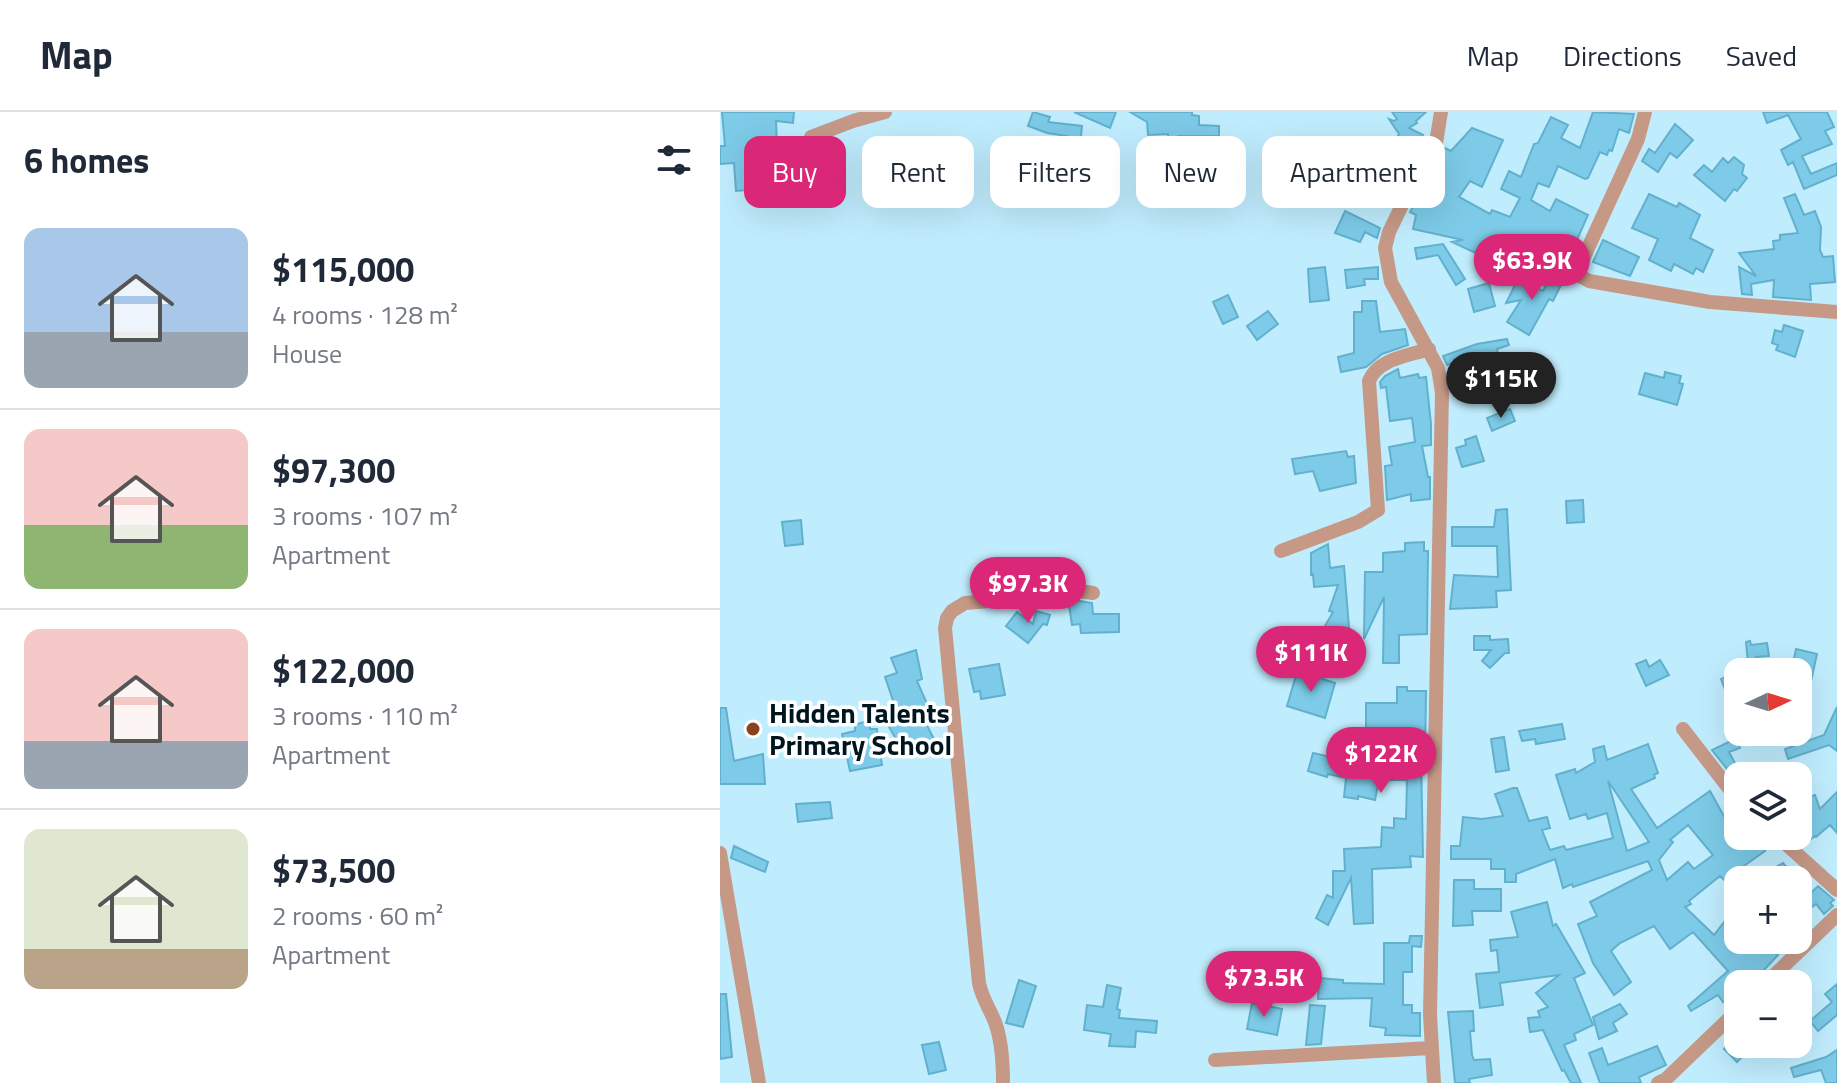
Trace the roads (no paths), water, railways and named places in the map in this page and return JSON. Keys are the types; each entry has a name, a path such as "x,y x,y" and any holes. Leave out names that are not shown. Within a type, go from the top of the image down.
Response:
{"street":[{"path":"814,136 885,112"},
{"path":"1434,1083 1431,1048 1442,393 1438,368 1391,282 1385,248 1399,211 1436,143 1441,112"},
{"path":"1645,112 1638,139 1578,270 1580,276 1589,281 1710,302 1837,312"},
{"path":"1281,551 1358,522 1378,510 1369,381 1372,372 1381,365 1429,349"},
{"path":"1003,1083 999,1036 995,1021 981,996 979,983 945,628 952,611 965,603 1050,596 1066,589 1093,593"},
{"path":"1683,729 1724,782"},
{"path":"1793,850 1837,890"},
{"path":"720,853 724,898 759,1083"},
{"path":"1780,970 1837,915"},
{"path":"1662,1082 1724,1023"},
{"path":"1215,1060 1431,1048"}],"place":[{"name":"Hidden Talents Primary School","path":"753,729"}]}
